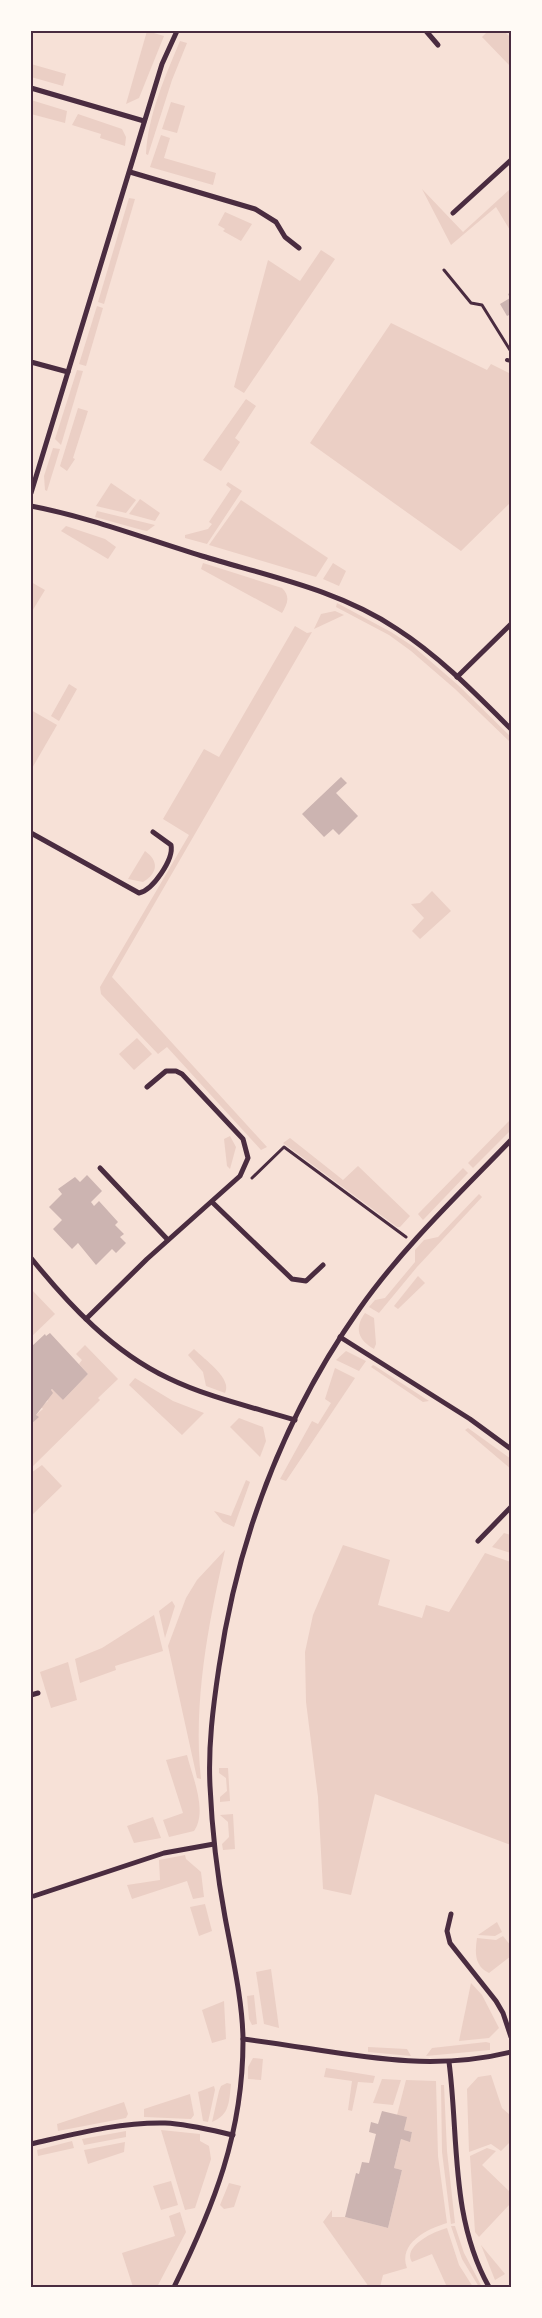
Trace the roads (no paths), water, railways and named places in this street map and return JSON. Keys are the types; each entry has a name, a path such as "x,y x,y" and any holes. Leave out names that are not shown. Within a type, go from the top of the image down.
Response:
{"street":[{"path":"31,494 144,121 162,64 177,31"},
{"path":"426,31 438,44"},
{"path":"31,88 144,121"},
{"path":"453,213 511,160"},
{"path":"130,172 255,209 276,222 284,237 300,248"},
{"path":"31,362 68,372"},
{"path":"31,506 155,540 337,598 397,628 423,647 511,728"},
{"path":"457,677 511,624"},
{"path":"31,833 139,893 153,886 171,855 172,850 167,841 153,832"},
{"path":"86,1319 168,1240 240,1176 246,1165 247,1152 243,1139 182,1074 176,1071 166,1071 147,1088"},
{"path":"174,2287 218,2191 233,2135 244,2039 214,1844 210,1784 211,1725 230,1597 247,1535 264,1485 294,1420 340,1336 398,1259 511,1140"},
{"path":"100,1168 168,1240"},
{"path":"212,1202 292,1279 306,1281 324,1265"},
{"path":"31,1258 55,1287 86,1319 111,1341 147,1367 198,1391 294,1420"},
{"path":"340,1336 462,1414 511,1450"},
{"path":"478,1541 511,1508"},
{"path":"31,1695 38,1693"},
{"path":"34,1896 164,1853 214,1844"},
{"path":"451,1914 447,1931 450,1944 504,2013 511,2037"},
{"path":"244,2039 381,2060 414,2063 449,2062 511,2052"},
{"path":"449,2062 459,2196 464,2222 489,2287"},
{"path":"31,2144 106,2128 143,2123 187,2125 233,2135"}]}
